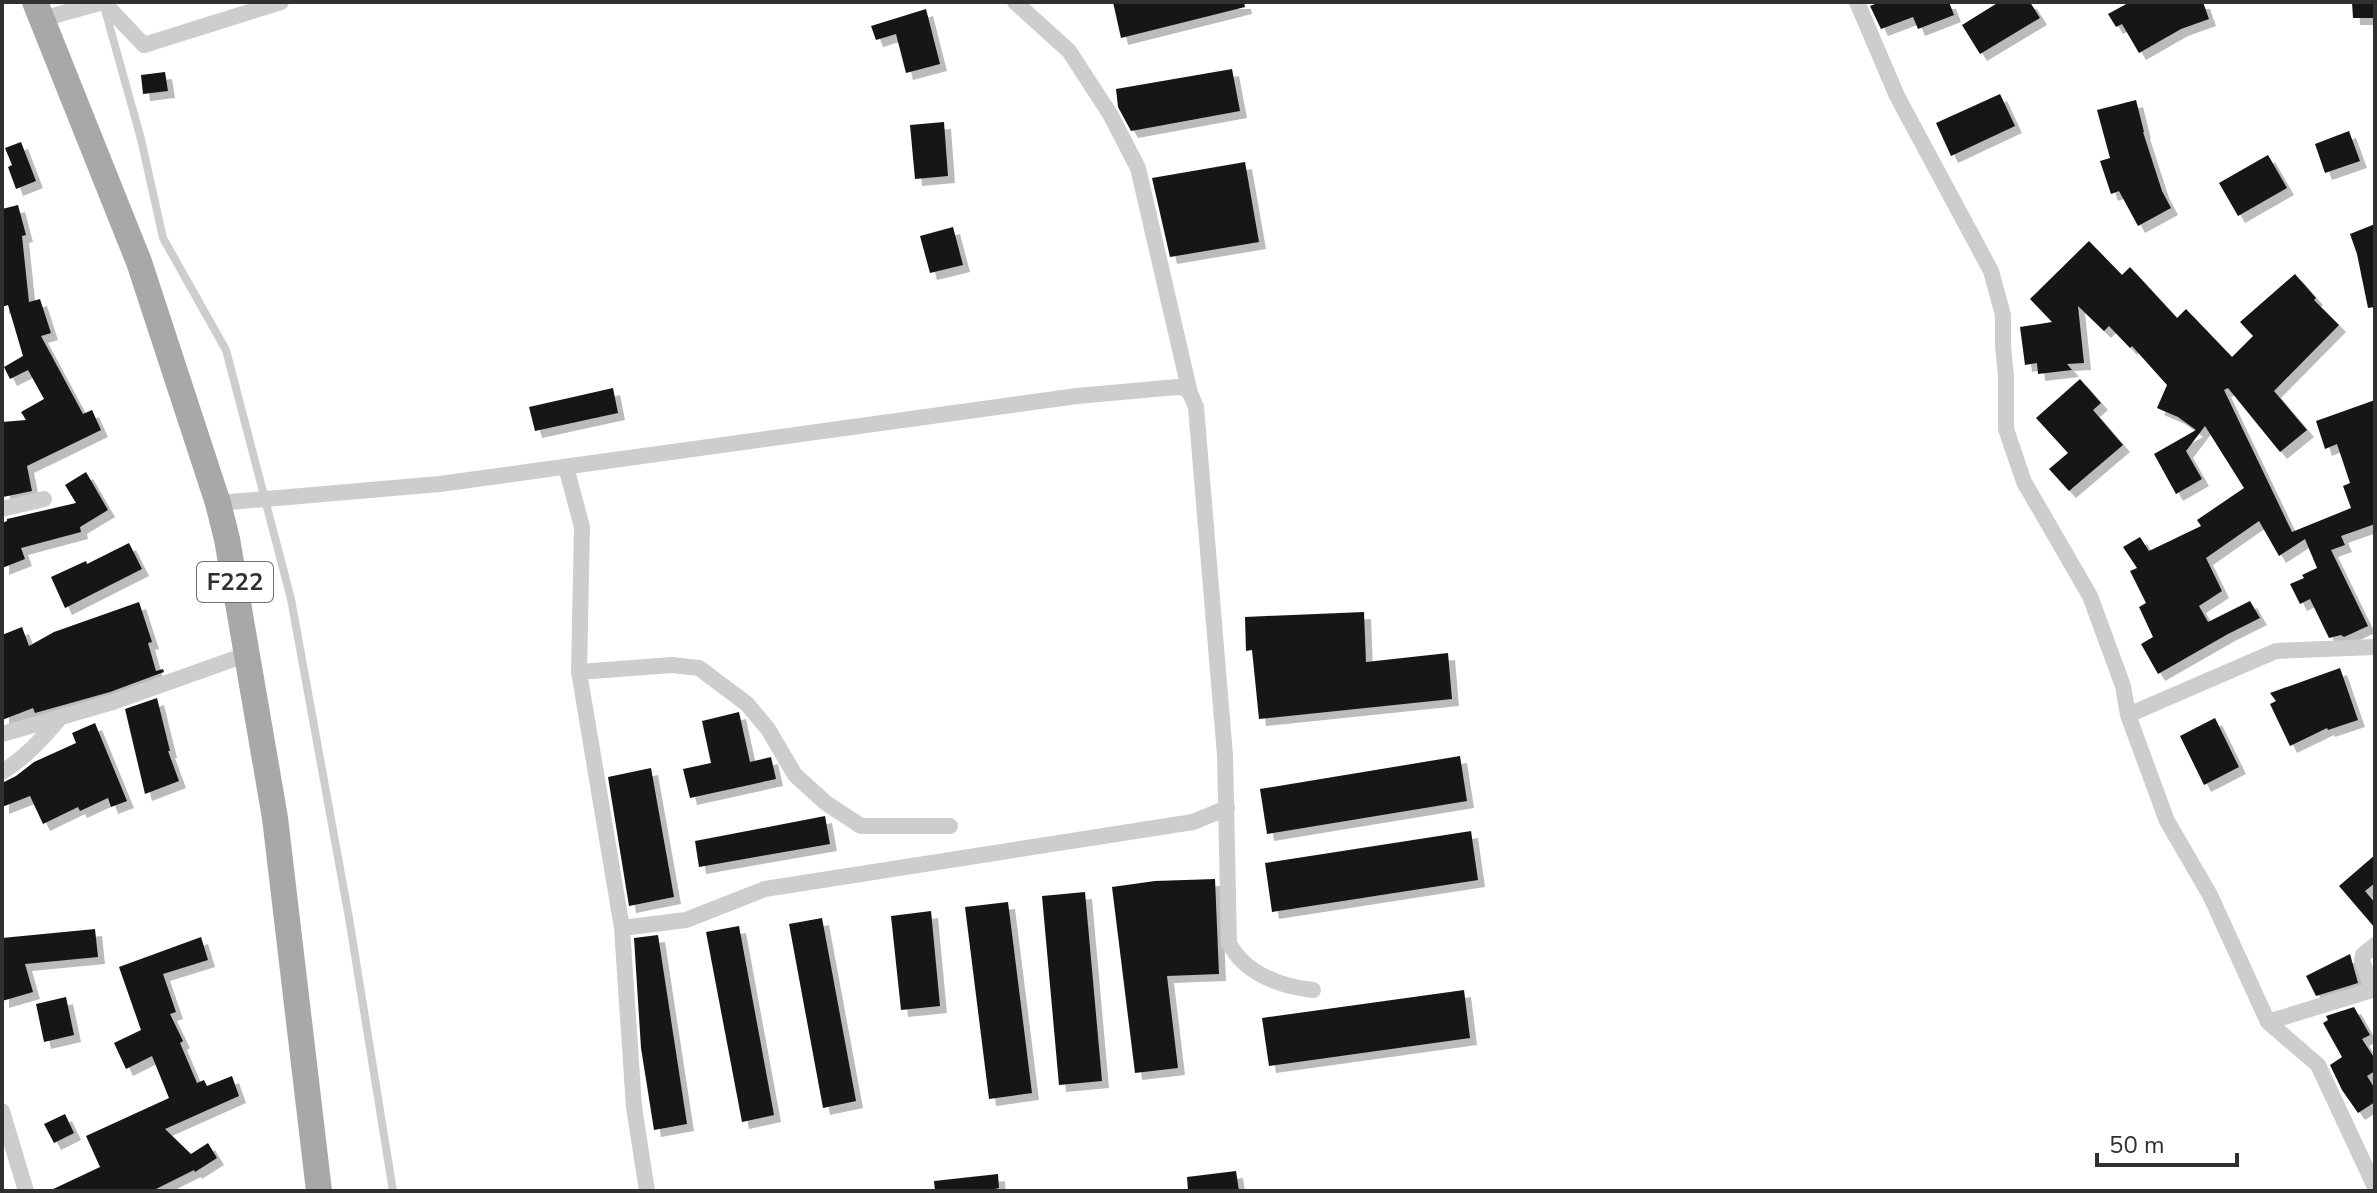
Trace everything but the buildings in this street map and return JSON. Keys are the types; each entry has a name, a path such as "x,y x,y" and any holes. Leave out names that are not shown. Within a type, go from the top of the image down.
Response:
{"main road":[{"name":"F222","path":"39,10 139,262 227,539 275,818 319,1191"}],"street":[{"path":"39,10 103,2 144,45 281,2"},
{"path":"1015,2 1069,51 1110,114 1138,168 1190,393 1196,407 1225,755 1229,943 1251,969 1298,989 1313,990"},
{"path":"1857,2 1897,96 1991,271 2003,315 2006,429 2024,482 2090,596 2123,686 2128,715 2167,821 2210,895 2268,1022 2318,1065 2375,1187"},
{"path":"218,503 440,484 1077,396 1177,387 1185,388 1190,393"},
{"path":"566,467 582,527 579,672 622,928 634,1107 647,1191"},
{"path":"2,509 44,499"},
{"path":"2128,715 2276,651 2375,647"},
{"path":"2,734 59,719 248,654"},
{"path":"579,672 672,665 699,668 747,704 768,729 795,775 826,803 861,826 950,826"},
{"path":"2,772 17,763 59,719"},
{"path":"622,928 686,920 765,889 1193,822 1227,808"},
{"path":"1193,822 1227,834"},
{"path":"2268,1022 2372,990 2362,960 2363,955 2375,945"},
{"path":"2,1111 26,1191"}],"lane":[{"path":"103,2 141,139 163,238 226,350 291,599 317,737 391,1189"}]}
